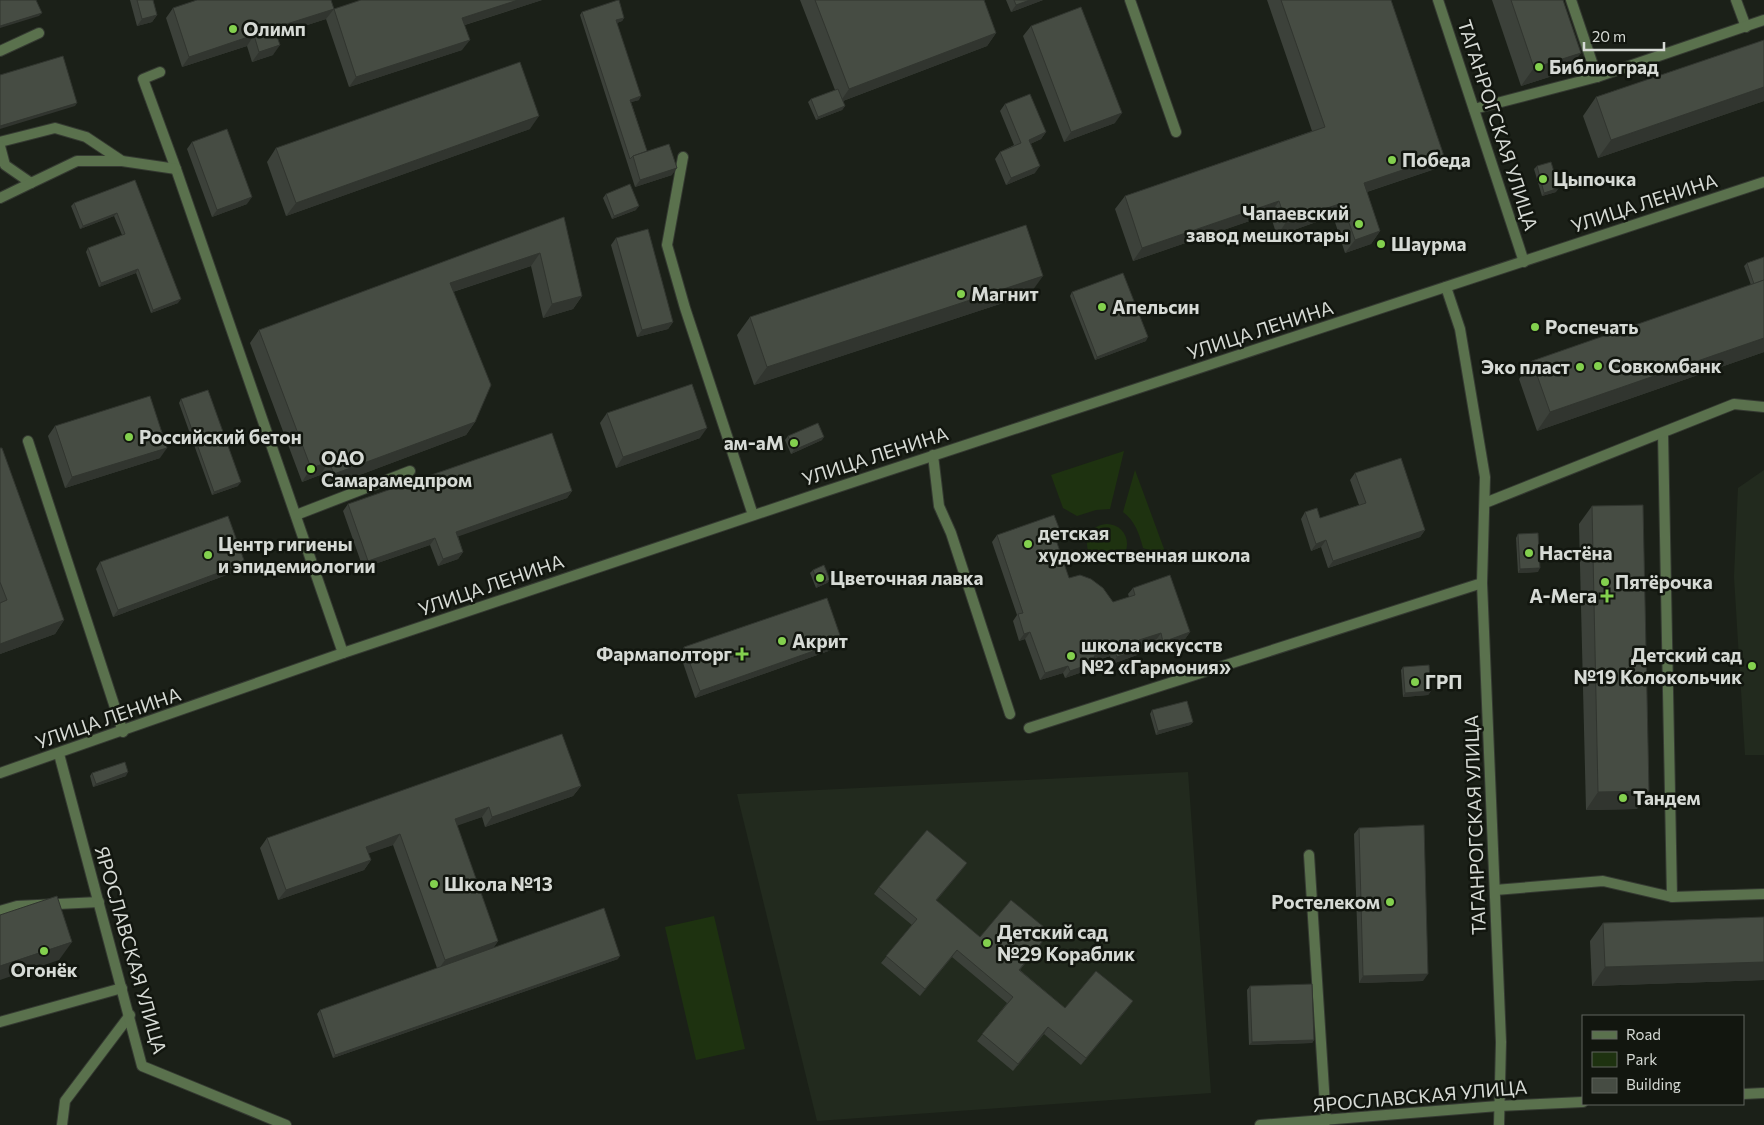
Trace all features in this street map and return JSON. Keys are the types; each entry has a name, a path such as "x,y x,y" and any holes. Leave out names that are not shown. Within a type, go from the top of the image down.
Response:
{"street":[{"path":"1130,0 1176,132"},
{"name":"ТАГАНРОГСКАЯ УЛИЦА","path":"1438,0 1524,262"},
{"path":"1571,0 1597,77"},
{"path":"1736,0 1746,27"},
{"path":"1474,109 1597,77 1764,20"},
{"path":"0,52 39,33"},
{"path":"160,72 143,79 176,169 343,653"},
{"path":"31,183 6,165 0,144 55,128 86,137 122,161"},
{"path":"683,157 668,245 685,308 752,516"},
{"path":"0,198 77,162 122,161 176,169"},
{"name":"УЛИЦА ЛЕНИНА","path":"0,774 343,653 933,455 1764,182"},
{"name":"ТАГАНРОГСКАЯ УЛИЦА","path":"1446,287 1460,329 1485,477 1486,503 1482,583 1501,1042 1499,1125"},
{"path":"1486,503 1734,404 1764,408"},
{"path":"1662,433 1672,897"},
{"path":"28,441 122,732"},
{"path":"933,455 939,506 951,533 1010,714"},
{"path":"296,515 410,470"},
{"path":"1029,728 1482,583"},
{"name":"ЯРОСЛАВСКАЯ УЛИЦА","path":"59,754 130,1015 142,1066 286,1125"},
{"path":"1309,855 1326,1121"},
{"path":"1495,890 1604,882 1672,897 1764,894"},
{"path":"0,911 17,906 99,902"},
{"path":"0,1022 122,988"},
{"path":"62,1125 65,1101 130,1015"},
{"path":"1744,1094 1764,1093"},
{"name":"ЯРОСЛАВСКАЯ УЛИЦА","path":"1260,1125 1498,1106 1582,1102"}],"shaded area":[{"name":"Детский сад №19 Колокольчик","path":"1764,470 1764,755 1745,755 1734,577 1738,488"},
{"name":"Детский сад №29 Кораблик","path":"1188,772 1211,1093 817,1121 737,794"}],"green space":[{"path":"1124,451 1110,509 1096,510 1077,516 1063,508 1051,475"},
{"path":"1135,470 1167,557 1143,548 1131,519 1123,512"},
{"path":"1107,524 1121,530 1127,544 1121,558 1107,564 1093,558 1087,544 1093,530"},
{"path":"714,916 745,1049 696,1060 665,927"}],"building":[{"path":"0,0 36,0 42,13 0,26"},
{"path":"137,0 153,0 157,15 142,19"},
{"name":"Олимп","path":"197,0 331,0 334,9 274,28 280,45 259,52 254,35 189,57 173,8"},
{"path":"361,0 518,0 462,18 470,40 356,77 334,9"},
{"path":"619,0 624,18 616,20 641,96 630,100 647,151 630,159 582,12"},
{"path":"815,0 984,0 996,33 849,89"},
{"path":"1014,0 1030,0 1016,5"},
{"path":"1281,0 1391,0 1444,156 1364,183 1380,231 1355,240 1342,203 1286,222 1279,201 1142,248 1125,196 1325,127"},
{"path":"1511,0 1563,0 1581,53 1534,68"},
{"path":"1081,7 1122,113 1071,132 1031,26"},
{"path":"1764,40 1764,87 1611,140 1596,97"},
{"path":"63,56 77,103 0,126 0,75"},
{"path":"520,62 539,116 296,203 276,148"},
{"path":"838,89 845,106 818,117 811,99"},
{"path":"1030,94 1046,132 1029,140 1040,166 1011,178 1000,152 1021,143 1005,104"},
{"path":"227,129 252,197 217,210 192,142"},
{"path":"669,144 677,168 640,180 633,156"},
{"path":"1551,162 1559,188 1544,193 1537,166"},
{"path":"135,180 181,299 153,310 138,269 101,283 88,248 125,234 117,213 83,226 74,203"},
{"path":"630,184 639,206 614,216 606,194"},
{"path":"564,217 582,296 552,304 540,253 450,283 491,385 475,422 334,474 329,462 311,468 259,330"},
{"path":"1026,225 1043,276 767,367 750,317"},
{"path":"648,229 673,322 642,330 616,238"},
{"path":"1764,257 1764,280 1754,284 1747,263"},
{"path":"1123,273 1148,337 1097,357 1072,292"},
{"path":"1764,280 1764,338 1550,412 1532,361"},
{"path":"692,384 707,428 623,457 607,413"},
{"path":"208,390 241,482 214,492 181,399"},
{"path":"150,396 167,448 72,477 55,426"},
{"path":"818,423 824,437 794,450 788,436"},
{"path":"552,433 572,491 456,532 463,552 443,559 435,538 368,561 348,504"},
{"path":"0,448 2,448 64,620 0,644 0,603 7,600 0,582"},
{"path":"1401,458 1425,530 1333,561 1326,540 1316,544 1305,512 1317,508 1320,518 1366,503 1355,473"},
{"path":"1643,505 1649,791 1598,792 1592,506"},
{"path":"1054,515 1059,528 1053,531 1069,578 1080,575 1091,579 1103,588 1113,602 1135,595 1133,588 1170,575 1190,632 1163,642 1161,633 1139,640 1142,648 1117,657 1114,649 1094,656 1096,662 1070,671 1068,666 1045,673 1030,632 1024,634 1018,614 1023,613 997,535"},
{"path":"228,516 245,563 118,610 100,562"},
{"path":"1538,533 1540,568 1520,569 1518,534"},
{"path":"824,565 830,580 818,584 813,570"},
{"path":"827,598 842,641 700,691 684,647"},
{"name":"ГРП","path":"1429,665 1431,691 1405,693 1403,667"},
{"path":"1187,701 1193,722 1158,731 1152,710"},
{"path":"562,734 581,786 492,817 489,807 455,819 498,941 445,960 400,834 366,847 371,860 286,890 267,838"},
{"path":"125,762 128,772 96,784 92,773"},
{"path":"1424,825 1428,974 1363,976 1359,828"},
{"path":"927,830 967,863 936,900 980,937 1011,900 1050,932 1019,970 1065,1008 1096,971 1133,1001 1086,1058 1048,1027 1018,1064 982,1034 1013,997 957,950 925,989 886,956 917,919 879,887"},
{"path":"57,896 72,942 0,966 0,915"},
{"path":"604,908 620,956 335,1055 320,1010"},
{"path":"1764,917 1764,962 1605,967 1603,923"},
{"path":"1312,984 1314,1040 1252,1042 1250,986"}],"place":[{"name":"Олимп","path":"233,29"},
{"name":"Библиоград","path":"1539,67"},
{"name":"Победа","path":"1392,160"},
{"name":"Цыпочка","path":"1543,179"},
{"name":"Чапаевский завод мешкотары","path":"1359,224"},
{"name":"Шаурма","path":"1381,244"},
{"name":"Магнит","path":"961,294"},
{"name":"Апельсин","path":"1102,307"},
{"name":"Роспечать","path":"1535,327"},
{"name":"Совкомбанк","path":"1598,366"},
{"name":"Эко пласт","path":"1580,367"},
{"name":"Российский бетон","path":"129,437"},
{"name":"ам-аМ","path":"794,443"},
{"name":"ОАО Самарамедпром","path":"311,469"},
{"name":"детская художественная школа","path":"1028,544"},
{"name":"Настёна","path":"1529,553"},
{"name":"Центр гигиены и эпидемиологии","path":"208,555"},
{"name":"Цветочная лавка","path":"820,578"},
{"name":"Пятёрочка","path":"1605,582"},
{"name":"А-Мега","path":"1607,596"},
{"name":"Акрит","path":"782,641"},
{"name":"Фармаполторг","path":"742,654"},
{"name":"школа искусств №2 «Гармония»","path":"1071,656"},
{"name":"Детский сад №19 Колокольчик","path":"1752,666"},
{"name":"ГРП","path":"1415,682"},
{"name":"Тандем","path":"1623,798"},
{"name":"Школа №13","path":"434,884"},
{"name":"Ростелеком","path":"1390,902"},
{"name":"Детский сад №29 Кораблик","path":"987,943"},
{"name":"Огонёк","path":"44,951"}]}
